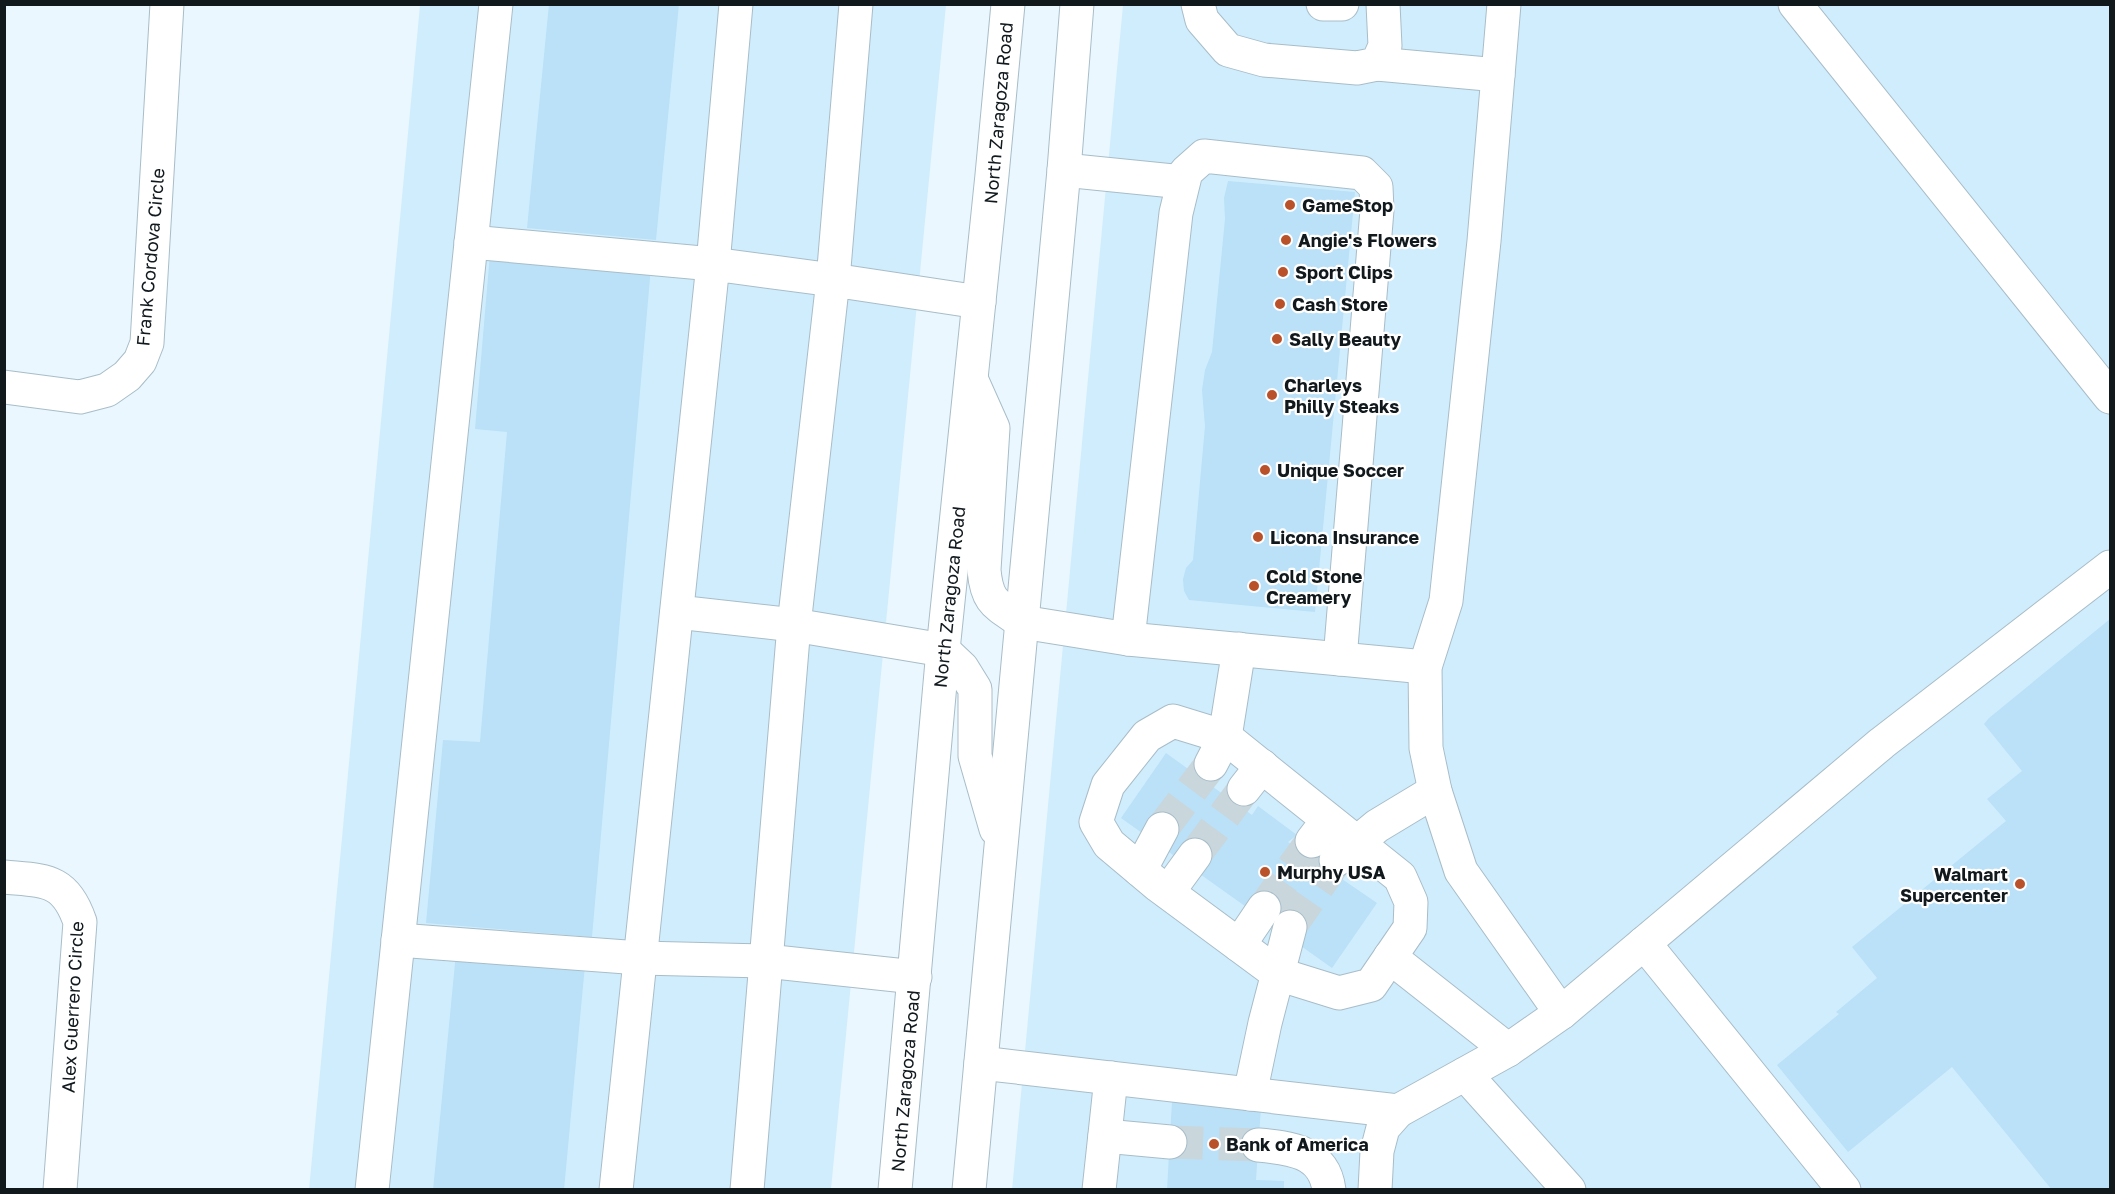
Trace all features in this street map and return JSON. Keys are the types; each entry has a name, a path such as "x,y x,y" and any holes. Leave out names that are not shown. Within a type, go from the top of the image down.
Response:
{"main road":[{"name":"Frank Cordova Circle","path":"4,387 80,397 107,390 127,376 140,361 147,343 166,4"},
{"path":"372,1190 496,4"},
{"path":"616,1190 713,264 736,4"},
{"path":"747,1190 794,625 833,280 856,4"},
{"name":"North Zaragoza Road","path":"895,1190 944,650 1008,4"},
{"path":"969,1190 1064,170 1077,4"},
{"path":"1198,4 1202,20 1228,50 1264,60 1357,68 1377,64 1498,75"},
{"path":"1323,4 1342,4"},
{"path":"1377,64 1385,46 1383,4"},
{"path":"1504,4 1484,241 1446,601 1425,667 1426,748 1435,791 1461,872 1561,1012"},
{"path":"1795,4 2110,397"},
{"path":"1128,639 1176,213 1186,172 1204,156 1362,173 1376,187 1377,210 1340,659"},
{"path":"1064,170 1184,182"},
{"path":"471,242 713,264 979,302"},
{"path":"971,379 993,428 984,570 986,588 995,604 1022,622 1128,639 1425,667"},
{"path":"1375,1190 1377,1151 1383,1128 1398,1111 1508,1050 1561,1012 1882,743 2110,567"},
{"path":"677,612 794,625 944,650 962,668 975,689 975,756 1001,848"},
{"path":"1218,750 1239,649"},
{"path":"1173,721 1218,750 1333,841 1400,877 1411,902 1410,928 1371,985 1339,993 1278,974 1168,892 1109,844 1096,822 1108,785 1147,736 1173,721"},
{"path":"1333,841 1377,826 1435,791"},
{"path":"1140,870 1162,829"},
{"path":"1168,892 1195,855"},
{"name":"Alex Guerrero Circle","path":"4,877 44,881 62,890 74,903 80,922 60,1190"},
{"path":"1239,945 1264,908"},
{"path":"1250,1094 1290,927"},
{"path":"398,940 640,958 766,961 915,977"},
{"path":"1644,943 1844,1190"},
{"path":"1390,957 1508,1050"},
{"path":"981,1063 1398,1111"},
{"path":"1465,1074 1569,1190"},
{"path":"1099,1190 1111,1078"},
{"path":"1105,1136 1170,1142"},
{"path":"1258,1145 1290,1149 1317,1161 1328,1181 1329,1190"}],"shaded area":[{"path":"420,5 946,5 831,1189 309,1190"},
{"path":"1123,5 2110,5 2110,1189 1012,1190"}],"building":[{"path":"549,4 679,4 656,240 527,228"},
{"path":"1228,181 1355,192 1315,612 1189,600 1184,591 1183,579 1186,568 1193,560 1205,426 1202,390 1205,370 1212,352 1225,219 1224,198"},
{"path":"490,254 651,267 592,937 426,923 443,740 480,742 507,432 475,429"},
{"name":"Walmart Supercenter","path":"2110,619 2110,1190 2052,1190 1952,1067 1848,1152 1777,1065 1839,1014 1836,1012 1877,978 1852,947 2006,821 1987,799 2022,771 1984,724"},
{"name":"Murphy USA","path":"1166,753 1252,815 1258,806 1297,835 1288,842 1377,903 1332,968 1121,818"},
{"path":"456,953 585,965 564,1190 433,1190"},
{"name":"Bank of America","path":"1172,1101 1261,1107 1256,1180 1284,1181 1284,1190 1167,1190"}],"tunnel":[{"path":"1162,829 1211,764"},
{"path":"1195,855 1244,789"},
{"path":"1264,908 1312,841"},
{"path":"1290,927 1336,860"},
{"path":"1170,1142 1258,1145"}],"place":[{"name":"GameStop","path":"1290,205"},
{"name":"Angie's Flowers","path":"1286,240"},
{"name":"Sport Clips","path":"1283,272"},
{"name":"Cash Store","path":"1280,304"},
{"name":"Sally Beauty","path":"1277,339"},
{"name":"Charleys Philly Steaks","path":"1272,395"},
{"name":"Unique Soccer","path":"1265,470"},
{"name":"Licona Insurance","path":"1258,537"},
{"name":"Cold Stone Creamery","path":"1254,586"},
{"name":"Murphy USA","path":"1265,872"},
{"name":"Walmart Supercenter","path":"2020,884"},
{"name":"Bank of America","path":"1214,1144"}]}
